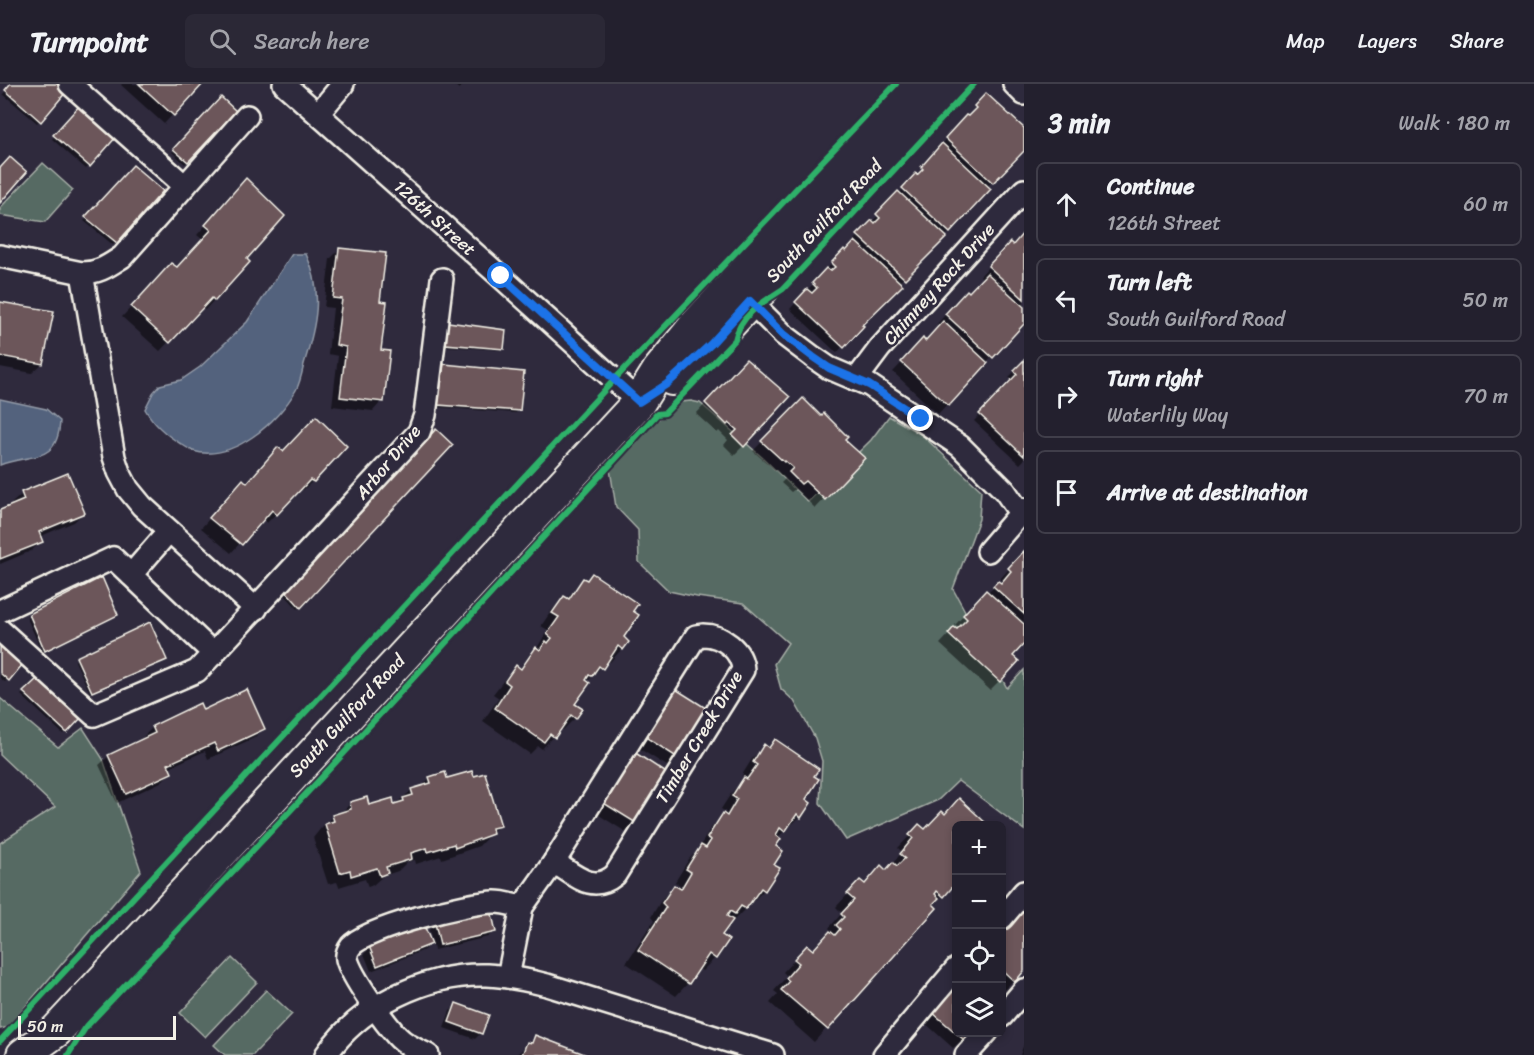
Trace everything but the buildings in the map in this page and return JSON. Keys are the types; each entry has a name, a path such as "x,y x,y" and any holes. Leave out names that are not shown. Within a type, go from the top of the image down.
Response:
{"main road":[{"name":"South Guilford Road","path":"23,1055 52,1043 639,402 659,370 694,327 920,84"},
{"name":"South Guilford Road","path":"639,402 667,384 711,344 952,84"}],"street":[{"path":"70,84 185,186"},
{"name":"126th Street","path":"284,84 639,402"},
{"path":"318,114 343,84"},
{"path":"1014,84 1024,94"},
{"path":"0,256 82,273 95,273 122,256 247,116"},
{"name":"Chimney Rock Drive","path":"856,380 880,348 1024,190"},
{"path":"82,273 109,436 119,472 128,489 142,506 256,609"},
{"name":"Arbor Drive","path":"0,630 94,715 197,672 422,428 441,279"},
{"path":"750,301 784,335 813,357 829,368 869,385 960,446 1005,491 1022,511 988,551"},
{"path":"132,574 169,531"},
{"path":"0,611 113,558 214,654"},
{"name":"Timber Creek Drive","path":"508,977 522,907 554,862 696,636 711,635 734,649 742,662 742,670 615,875 608,881 590,884 554,862"},
{"path":"1006,913 1024,892"},
{"path":"428,1055 397,1037 359,984 347,960 346,954 351,945 421,915 495,902 522,907"},
{"path":"326,1055 354,1024 376,1006 411,989 452,977 485,975 547,985 773,1055"},
{"path":"884,1055 952,975"},
{"path":"1006,1011 1024,990"},
{"path":"966,1055 982,1037"}],"green space":[{"path":"43,163 73,190 45,222 0,215 0,208"},
{"path":"681,402 700,403 763,458 808,502 871,440 889,416 922,435 981,490 979,519 953,589 1007,688 1024,670 1024,830 958,781 938,800 846,840 820,803 822,761 815,738 794,701 781,689 774,664 788,643 743,603 669,591 639,562 638,530 616,507 610,469 656,421"},
{"path":"0,698 58,747 83,728 103,759 141,871 8,1027 0,1029 0,843 55,807 0,755"},
{"path":"232,958 257,982 205,1037 180,1013"},
{"path":"266,990 292,1014 253,1055 225,1055 214,1045"}],"water":[{"path":"292,254 306,254 312,268 316,295 315,323 297,387 278,415 252,437 223,451 208,453 193,451 165,433 149,415 145,409 153,393 160,385 181,380 200,367 247,322"},
{"path":"0,399 46,409 60,421 54,445 40,455 0,465"}],"cycle path":[{"path":"0,1041 614,380 896,84"},
{"path":"68,1055 86,1027 322,777 657,414 665,413 735,340 747,316 760,304 783,289 974,84"}],"route":[{"path":"501,276 639,402 667,384 711,344 750,301 784,335 813,357 829,368 869,385 921,419"}]}
